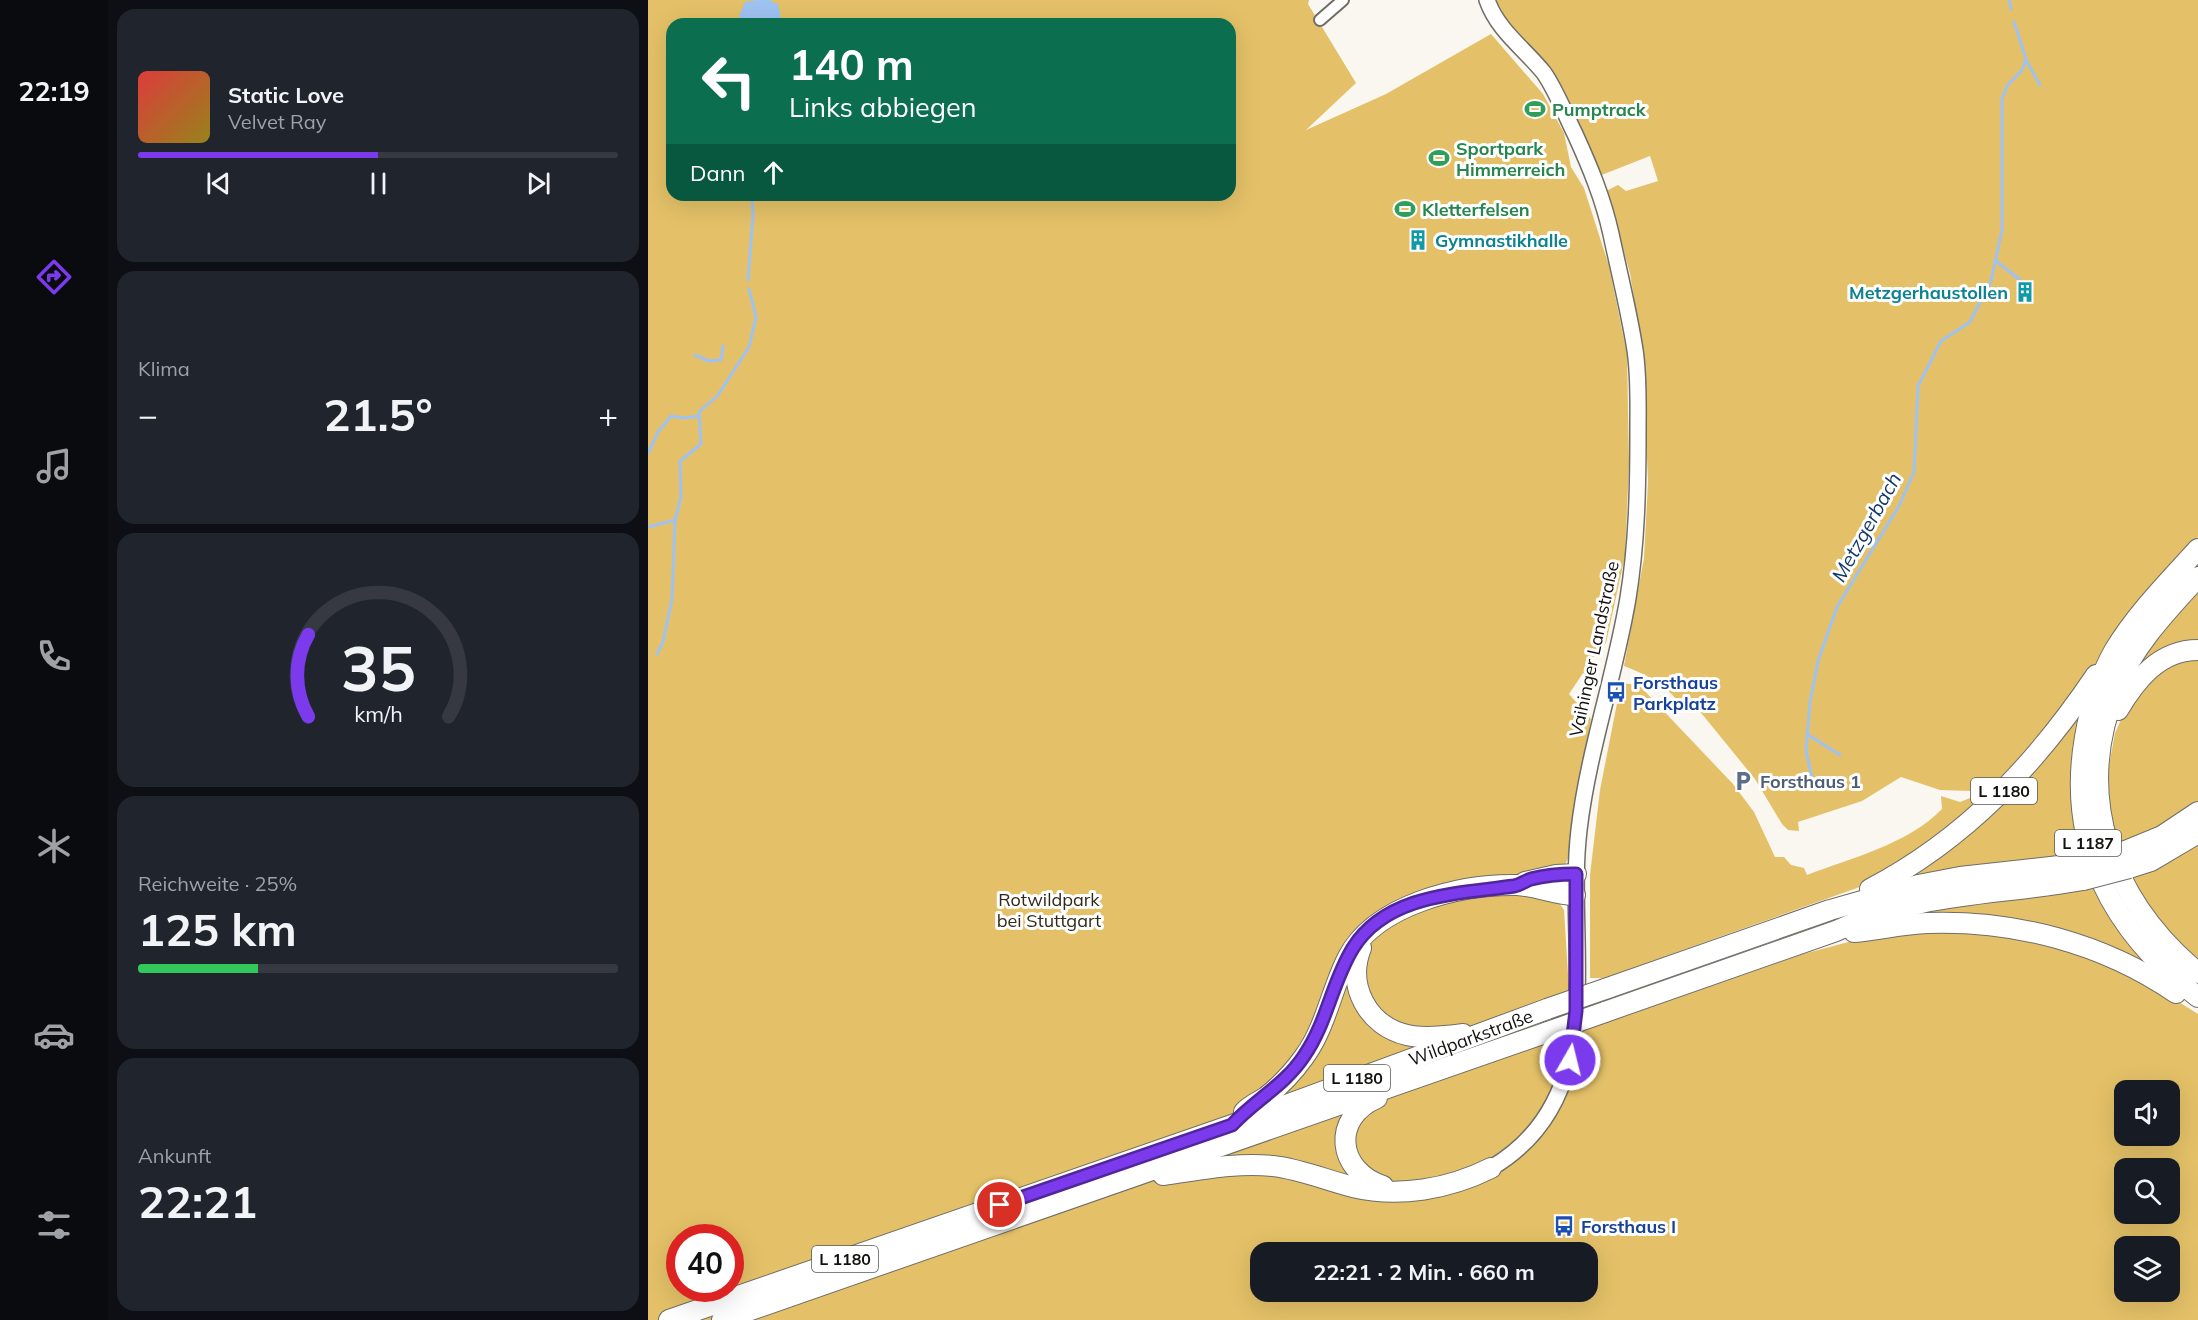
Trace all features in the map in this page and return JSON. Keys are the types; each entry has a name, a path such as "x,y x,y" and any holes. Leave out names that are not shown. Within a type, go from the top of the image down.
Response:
{"highway":[{"name":"L 1187","path":"2198,549 2140,614 2113,654 2093,705 2084,746 2081,794 2088,843 2103,888 2128,929 2148,954 2198,998"},
{"name":"L 1187","path":"2198,577 2135,654 2117,686 2104,733 2099,795 2103,824 2114,864 2128,895 2146,921 2198,973"},
{"path":"2104,733 2127,695 2145,673 2172,654 2198,650"},
{"name":"L 1180","path":"1830,910 1907,869 1945,843 1978,816 2047,743 2113,654"},
{"name":"L 1180","path":"2126,860 2198,812"},
{"name":"L 1180","path":"1836,931 1860,920 1950,896 2080,872 2174,849 2198,833"},
{"name":"L 1180","path":"1830,910 1938,880 2080,872"},
{"name":"L 1180","path":"1232,1125 1247,1108 1267,1096 1304,1058 1320,1031 1348,957 1367,932 1389,914 1412,904 1478,889 1517,885 1541,877 1576,874"},
{"name":"L 1180","path":"1517,885 1575,895"},
{"name":"Wildparkstraße","path":"669,1320 1232,1125 1482,1032 1830,910"},
{"path":"1836,931 1856,932 1942,923 1976,924 2037,933 2067,940 2120,961 2198,1005"},
{"name":"Wildparkstraße","path":"722,1320 1429,1071 1548,1032 1836,931"},
{"name":"L 1180","path":"1367,932 1359,953 1356,976 1362,1001 1377,1020 1395,1031 1414,1036 1482,1032"},
{"name":"L 1180","path":"1397,1190 1375,1183 1353,1168 1347,1152 1345,1137 1350,1120 1363,1104 1415,1082 1429,1071"},
{"name":"L 1180","path":"1124,1180 1215,1166 1260,1165 1292,1169 1354,1187 1385,1192 1442,1186 1468,1179 1491,1167"}],"street":[{"path":"1320,20 1342,0"},
{"name":"Vaihinger Landstraße","path":"1487,0 1492,14 1503,29 1550,83 1594,174 1611,233 1636,352 1638,465 1634,549 1619,645 1582,806 1575,895 1576,1011 1568,1073 1558,1098 1533,1134 1512,1154 1491,1167"}],"green space":[{"name":"Rotwildpark bei Stuttgart","path":"648,0 1309,0 1308,4 1356,83 1306,130 1386,94 1491,34 1543,94 1564,133 1571,167 1584,188 1609,266 1627,354 1629,463 1625,556 1606,643 1592,659 1596,680 1583,673 1569,694 1591,719 1568,858 1565,865 1523,892 1558,901 1564,910 1569,990 1516,1009 1522,1027 1548,1043 1803,954 1860,939 1936,930 2019,937 2100,961 2163,992 2198,1014 2198,1320 648,1320"},
{"path":"1496,0 2198,0 2198,537 2117,632 2054,726 1987,790 1973,787 1970,791 1940,790 1901,777 1862,801 1798,822 1799,831 1788,830 1755,779 1693,703 1681,705 1656,681 1624,666 1644,558 1648,482 1643,356 1630,273 1606,191 1618,185 1626,191 1658,181 1650,156 1599,176 1563,88 1507,20"},
{"path":"2198,585 2198,643 2136,671 2135,665"},
{"path":"2198,656 2198,803 2160,828 2116,847 2110,816 2108,771 2115,733 2123,715 2162,666"},
{"path":"1621,683 1639,685 1733,784 1754,812 1775,857 1784,857 1791,865 1804,868 1807,875 1878,849 1913,832 1942,809 1941,796 1960,802 1975,796 1979,791 1983,794 1961,821 1875,880 1604,978 1590,978 1590,875 1600,790"},
{"path":"2090,693 2084,854 1901,880"},
{"path":"2198,841 2198,963 2161,926 2131,877"},
{"path":"2097,886 2103,906 2125,938 2155,970 2113,950 1875,921 1913,911"}],"water":[{"path":"769,0 778,4 781,18 740,18 745,2"}],"waterway":[{"name":"Metzgerbach","path":"2009,0 2011,9"},
{"name":"Metzgerbach","path":"1814,787 1806,751 1810,702 1818,661 1837,607 1899,506 1914,472 1918,386 1941,341 1970,322 1991,281 2002,230 2002,99 2007,86 2022,70 2026,59 2014,22"},
{"path":"2026,60 2040,85"},
{"path":"748,280 752,201"},
{"path":"1996,261 2019,279"},
{"path":"657,654 663,642 672,599 675,520 681,497 680,461 701,444 699,412 718,395 749,347 756,317 749,289"},
{"path":"695,355 709,361 721,360 723,346"},
{"path":"648,453 658,432 671,416 684,418 699,416"},
{"path":"648,527 675,520"},
{"path":"1807,734 1840,755"}],"place":[{"name":"Pumptrack","path":"1535,109"},
{"name":"Sportpark Himmerreich","path":"1439,158"},
{"name":"Kletterfelsen","path":"1405,209"},
{"name":"Gymnastikhalle","path":"1418,240"},
{"name":"Metzgerhaustollen","path":"2025,292"},
{"name":"Forsthaus Parkplatz","path":"1616,692"},
{"name":"Forsthaus 1","path":"1743,781"},
{"name":"Forsthaus I","path":"1564,1226"}],"route":[{"path":"1000,1205 1232,1125 1247,1108 1267,1096 1285,1080 1304,1058 1320,1031 1348,957 1367,932 1389,914 1431,899 1478,889 1517,885 1528,880 1556,874 1576,874 1576,1011 1570,1060"}]}
